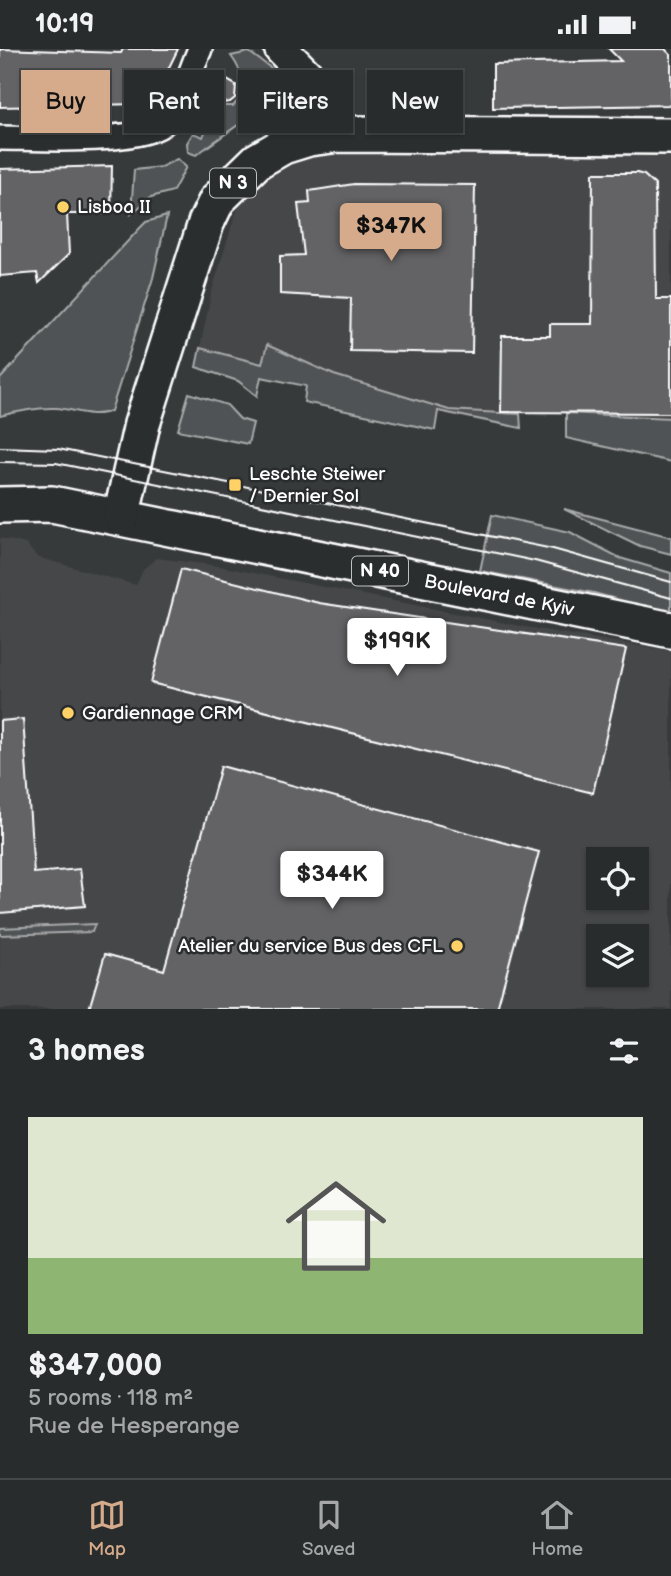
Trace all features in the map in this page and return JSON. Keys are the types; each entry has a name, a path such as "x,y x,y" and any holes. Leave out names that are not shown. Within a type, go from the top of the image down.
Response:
{"main road":[{"path":"281,49 323,92 340,134"},
{"name":"N 3","path":"121,517 142,424 206,223 217,200 257,161 283,146 340,134 671,136"},
{"name":"Boulevard de Kyiv","path":"0,505 52,504 671,630"}],"street":[{"path":"0,138 93,138 142,134 157,129 175,109 200,49"}],"shaded area":[{"path":"249,52 274,70 239,70 231,56"},
{"path":"238,100 238,125 196,155 188,152 187,143 193,133 203,137 205,133 224,133 224,106 233,106"},
{"path":"671,136 671,418 548,412 547,416 449,410 334,375 268,345 262,364 200,348 211,294 234,218 257,161 283,146"},
{"path":"177,159 186,167 173,191 151,197 131,214 134,170 161,167"},
{"path":"167,216 153,278 111,411 90,414 42,408 0,416 0,379 146,222"},
{"path":"267,345 334,375 449,410 520,414 521,428 438,411 435,430 304,402 306,386 261,377 257,396 238,381 196,367 200,348 262,364"},
{"path":"189,393 227,405 240,419 253,423 248,444 178,430"},
{"path":"566,413 671,418 671,462 566,438"},
{"path":"564,509 671,537 671,554 640,546"},
{"path":"492,515 570,532 620,558 671,573 671,614 594,593 480,571"},
{"path":"0,538 26,544 37,557 136,585 143,569 157,558 219,566 525,627 671,651 671,1009 0,1009"},
{"path":"95,924 92,932 0,935 0,928"}],"building":[{"path":"0,49 121,53 123,49 178,49 168,70 124,70 124,104 110,105 110,70 21,70 21,107 0,107"},
{"path":"609,49 665,49 671,55 671,105 493,108 493,64 621,61"},
{"path":"224,80 236,85 235,98 230,102 224,103"},
{"path":"112,166 111,214 67,214 69,254 39,283 37,273 0,276 0,169"},
{"path":"593,173 637,173 644,175 655,185 656,299 671,299 671,413 501,412 502,336 550,336 550,324 592,324"},
{"path":"354,184 475,185 472,353 350,351 351,298 280,294 280,256 304,255 298,204 310,203 309,191"},
{"path":"181,569 319,603 626,649 593,793 151,683"},
{"path":"23,719 34,873 80,869 85,906 0,913 0,721"},
{"path":"221,766 539,852 497,1009 89,1009 105,954 164,970"}],"tram line":[{"path":"0,447 58,449 194,476 553,549 671,582"},
{"path":"0,462 56,463 535,561 671,598"}],"place":[{"name":"Lisboa II","path":"63,207"},
{"name":"Leschte Steiwer / Dernier Sol","path":"235,485"},
{"name":"Gardiennage CRM","path":"68,713"},
{"name":"Atelier du service Bus des CFL","path":"457,946"}]}
